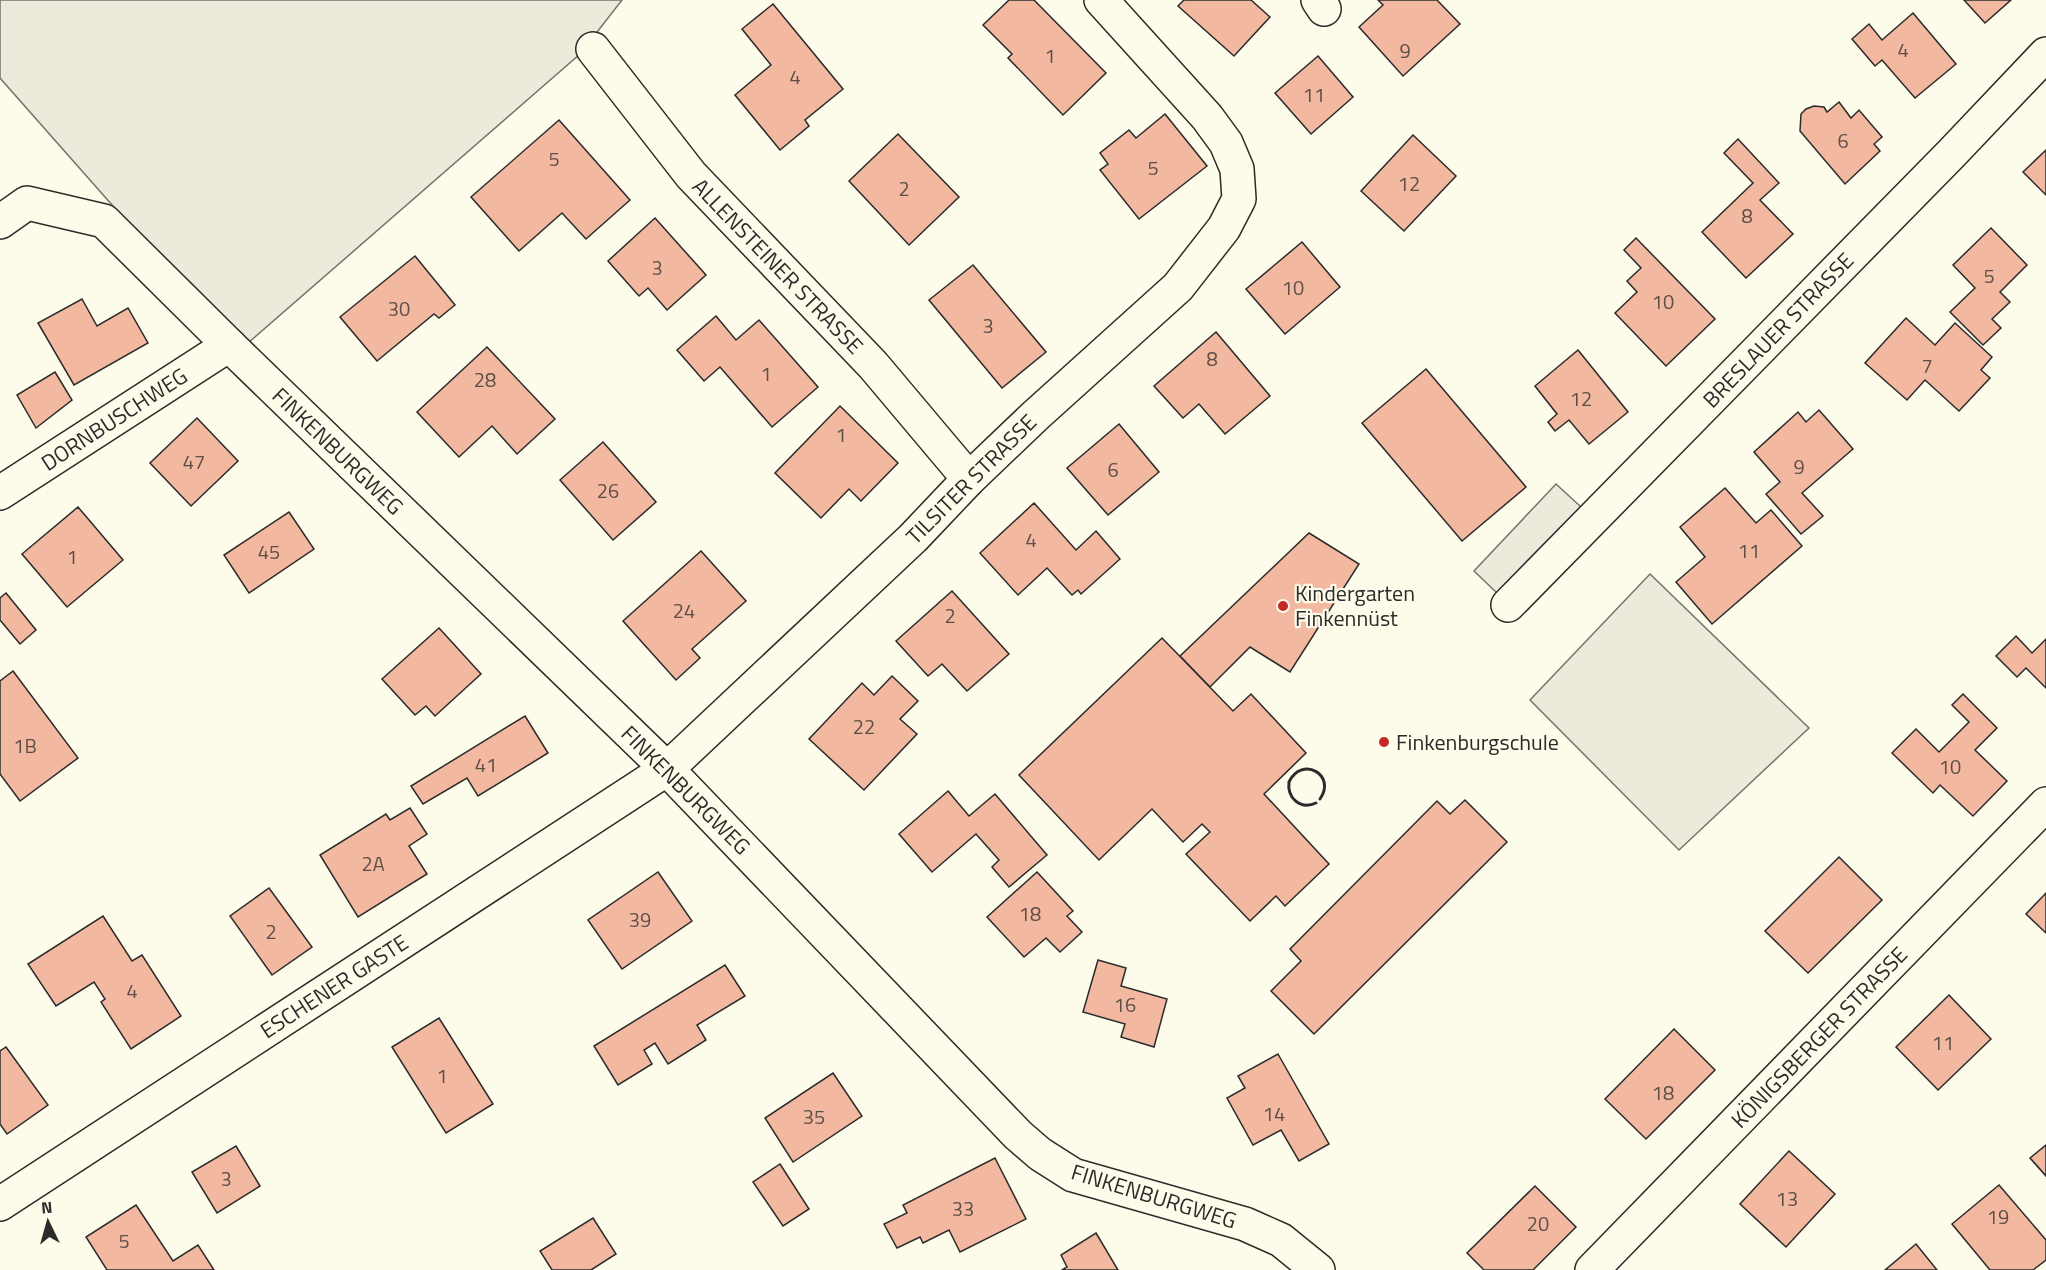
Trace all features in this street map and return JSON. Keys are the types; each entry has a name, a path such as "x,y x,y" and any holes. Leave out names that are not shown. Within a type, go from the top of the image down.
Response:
{"street":[{"name":"TILSITER STRASSE","path":"667,769 913,538 969,479 1035,416 1178,286 1224,228 1239,199 1238,169 1226,143 1208,117 1101,0"},
{"name":"ALLENSTEINER STRASSE","path":"593,49 691,175 873,365 969,479"},
{"name":"BRESLAUER STRASSE","path":"1508,605 1952,153 2046,54"},
{"name":"FINKENBURGWEG","path":"0,222 27,202 104,221 667,769 1018,1135 1040,1154 1073,1174 1245,1224 1281,1239 1318,1270"},
{"name":"DORNBUSCHWEG","path":"0,493 229,345"},
{"name":"ESCHENER GASTE","path":"0,1203 667,769"},
{"name":"KÖNIGSBERGER STRASSE","path":"1592,1270 2046,804"}],"shaded area":[{"path":"0,0 622,0 580,54 240,350 0,78"},
{"path":"1556,484 1581,507 1498,594 1474,571"},
{"path":"1650,574 1809,728 1679,850 1530,700"}],"building":[{"path":"1009,0 1034,0 1106,73 1063,115 1008,58 1012,54 983,25"},
{"path":"1184,0 1251,0 1270,17 1234,56 1178,6"},
{"path":"1378,0 1437,0 1460,24 1403,76 1359,27 1383,5"},
{"path":"1964,0 2011,0 1985,23"},
{"path":"773,4 843,89 805,120 809,126 780,150 735,95 771,65 742,29"},
{"path":"1913,13 1956,64 1915,98 1882,60 1875,66 1852,39 1869,24 1882,40"},
{"path":"1318,56 1353,97 1311,134 1275,93"},
{"path":"1839,102 1851,118 1859,110 1882,137 1874,144 1880,151 1845,184 1800,131 1801,114 1806,109 1814,106 1824,107 1827,112"},
{"path":"1165,114 1207,166 1139,219 1100,170 1108,164 1100,153 1129,130 1136,138"},
{"path":"559,120 630,200 586,239 562,213 519,251 471,197"},
{"path":"898,134 959,197 909,245 849,181"},
{"path":"1413,135 1456,176 1404,231 1361,191"},
{"path":"1738,139 1779,183 1760,200 1793,234 1746,278 1702,232 1753,183 1724,153"},
{"path":"2046,150 2046,195 2023,172"},
{"path":"655,218 706,275 667,310 648,288 639,296 608,261"},
{"path":"1991,228 2027,265 2000,292 2010,302 1992,319 2001,328 1983,345 1950,312 1975,288 1953,265"},
{"path":"1636,238 1715,319 1666,366 1615,313 1637,292 1627,281 1641,268 1624,250"},
{"path":"1302,242 1340,287 1285,334 1246,289"},
{"path":"415,256 455,305 439,318 434,314 377,361 340,317"},
{"path":"973,265 1046,352 1002,388 929,300"},
{"path":"82,299 97,326 128,308 148,343 74,385 38,323"},
{"path":"716,316 736,340 759,320 818,387 772,427 720,367 704,381 677,350"},
{"path":"1906,318 1935,345 1955,323 1992,357 1981,370 1990,378 1959,411 1925,380 1907,400 1865,363"},
{"path":"1216,332 1270,396 1225,434 1199,404 1183,418 1154,386"},
{"path":"487,347 555,419 517,454 492,426 459,457 417,412"},
{"path":"1578,350 1628,412 1589,444 1569,420 1555,431 1548,422 1557,414 1535,386"},
{"path":"1426,369 1526,487 1462,541 1362,423"},
{"path":"55,372 72,400 36,428 17,395"},
{"path":"840,406 898,463 861,501 849,489 821,518 775,473"},
{"path":"1819,410 1853,449 1802,493 1823,516 1801,534 1766,494 1780,482 1754,452 1798,412 1806,422"},
{"path":"197,418 238,461 191,506 150,463"},
{"path":"1119,424 1159,472 1108,515 1067,468"},
{"path":"603,442 656,502 613,540 560,480"},
{"path":"1725,488 1756,523 1771,510 1802,546 1712,624 1676,582 1705,557 1680,527"},
{"path":"1034,503 1076,550 1096,531 1120,559 1081,594 1078,590 1072,595 1047,568 1018,595 980,553"},
{"path":"78,507 123,560 67,607 22,554"},
{"path":"289,512 314,549 249,593 224,555"},
{"name":"Kindergarten Finkennüst","path":"1309,533 1359,564 1290,672 1250,647 1210,687 1180,656"},
{"path":"701,551 746,601 692,649 700,658 676,680 623,621"},
{"path":"952,591 1009,654 967,691 942,664 928,676 896,641"},
{"path":"6,593 36,630 20,644 0,620 0,598"},
{"path":"439,628 481,674 435,716 426,706 415,715 382,679"},
{"path":"2016,636 2032,653 2046,639 2046,688 2026,668 2017,677 1996,656"},
{"path":"1162,638 1233,711 1251,694 1306,753 1264,794 1329,864 1285,906 1276,896 1250,921 1186,854 1210,832 1202,824 1183,842 1152,809 1099,860 1019,775"},
{"path":"13,671 78,758 20,801 0,774 0,681"},
{"path":"892,676 918,701 900,719 917,734 864,790 809,739 862,683 874,695"},
{"path":"1963,694 1997,728 1975,750 2007,781 1973,816 1940,785 1933,793 1892,753 1916,729 1939,752 1969,722 1952,705"},
{"path":"525,716 548,753 478,796 467,778 423,804 411,786"},
{"path":"948,791 969,816 995,794 1047,855 1009,887 992,867 999,860 976,834 932,872 899,834"},
{"path":"1465,800 1507,842 1314,1034 1271,991 1301,961 1290,949 1437,801 1450,814"},
{"path":"410,808 427,834 409,846 427,874 358,917 320,855 386,814 390,820"},
{"path":"1839,857 1882,900 1808,973 1765,931"},
{"path":"658,872 692,921 622,969 588,920"},
{"path":"1037,872 1073,911 1067,916 1082,932 1060,952 1046,938 1024,957 987,917"},
{"path":"269,888 312,947 272,975 230,916"},
{"path":"2046,893 2046,933 2026,914"},
{"path":"103,916 132,961 142,955 181,1016 131,1049 101,1002 105,999 94,982 56,1006 28,964"},
{"path":"1098,960 1126,968 1121,986 1167,999 1154,1047 1121,1037 1125,1024 1083,1012"},
{"path":"725,965 745,996 697,1025 706,1040 668,1064 655,1043 644,1050 652,1064 618,1085 594,1046"},
{"path":"1949,995 1991,1039 1938,1090 1896,1047"},
{"path":"439,1018 493,1104 446,1133 392,1047"},
{"path":"1674,1029 1715,1070 1646,1139 1605,1099"},
{"path":"6,1047 48,1105 7,1134 0,1124 0,1051"},
{"path":"1278,1054 1329,1144 1299,1161 1281,1130 1253,1145 1227,1098 1245,1088 1238,1076"},
{"path":"833,1073 862,1116 793,1162 765,1118"},
{"path":"2046,1145 2046,1176 2030,1158"},
{"path":"236,1146 260,1186 217,1213 192,1172"},
{"path":"1789,1151 1835,1194 1786,1247 1740,1204"},
{"path":"995,1158 1026,1219 960,1252 949,1230 923,1243 920,1237 897,1248 884,1224 907,1213 903,1205"},
{"path":"780,1164 809,1209 783,1226 753,1182"},
{"path":"1999,1185 2046,1240 2046,1260 2033,1270 1990,1270 1952,1224"},
{"path":"1535,1186 1576,1227 1533,1270 1484,1270 1467,1253"},
{"path":"136,1205 173,1261 198,1245 214,1270 107,1270 86,1237"},
{"path":"593,1218 616,1254 591,1270 552,1270 540,1251"},
{"path":"1096,1233 1118,1270 1062,1270 1067,1267 1061,1255"},
{"path":"1916,1244 1937,1270 1885,1270"}],"wall":[{"path":"1316,803 1300,804 1292,798 1289,782 1295,774 1302,770 1316,771 1324,782 1324,790 1320,799"}],"place":[{"name":"Kindergarten Finkennüst","path":"1283,606"},
{"name":"Finkenburgschule","path":"1384,742"}]}
